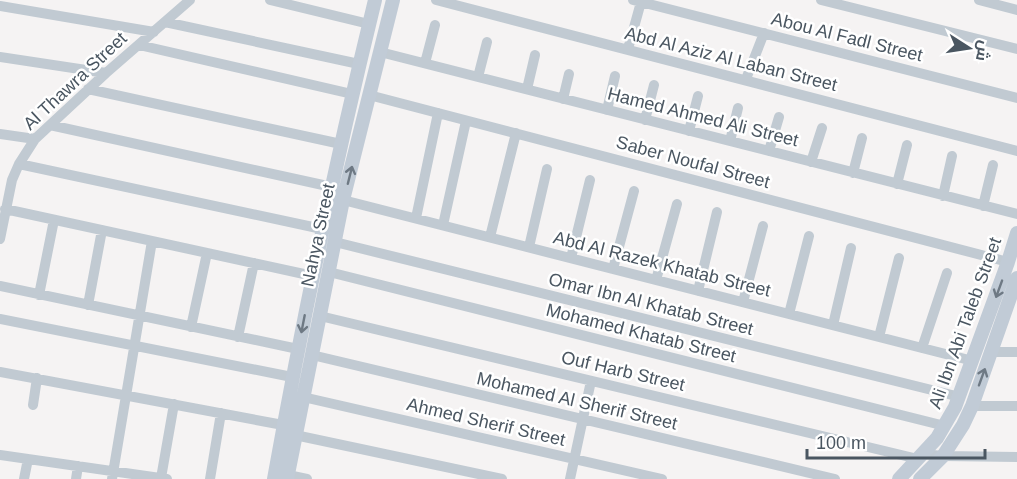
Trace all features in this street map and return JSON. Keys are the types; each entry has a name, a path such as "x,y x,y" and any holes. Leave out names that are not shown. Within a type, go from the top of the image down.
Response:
{"main road":[{"name":"Nahya Street","path":"287,477 344,200 393,0"},
{"name":"Nahya Street","path":"274,479 312,276 369,24 372,1"},
{"name":"Ali Ibn Abi Taleb Street","path":"898,479 937,438 960,397 1017,233"},
{"name":"Ali Ibn Abi Taleb Street","path":"920,479 943,456 963,425 992,352 1017,278"}],"street":[{"name":"Al Thawra Street","path":"0,239 5,209 4,196 19,164 35,139 88,89 190,0"},
{"path":"270,0 369,24"},
{"name":"Abd Al Aziz Al Laban Street","path":"436,0 1017,151"},
{"path":"821,0 1017,49"},
{"path":"979,0 1017,10"},
{"path":"628,49 637,1"},
{"name":"Abou Al Fadl Street","path":"637,1 1017,98"},
{"path":"0,6 154,32"},
{"path":"165,22 359,64"},
{"path":"425,63 435,25"},
{"path":"746,79 764,33"},
{"path":"478,77 487,42"},
{"path":"139,45 352,94"},
{"name":"Hamed Ahmed Ali Street","path":"380,52 1017,214"},
{"path":"527,90 535,55"},
{"path":"0,59 106,73"},
{"path":"563,99 569,74"},
{"path":"607,110 615,76"},
{"path":"645,120 654,85"},
{"path":"88,89 341,144"},
{"name":"Saber Noufal Street","path":"369,95 1008,262"},
{"path":"689,131 698,96"},
{"path":"730,141 738,108"},
{"path":"416,218 438,113"},
{"path":"769,151 779,117"},
{"path":"443,225 466,120"},
{"path":"50,124 332,187"},
{"path":"812,162 822,128"},
{"path":"490,237 516,133"},
{"path":"0,134 35,139"},
{"path":"853,173 862,138"},
{"path":"897,184 907,146"},
{"path":"943,196 952,156"},
{"path":"19,164 322,229"},
{"path":"983,206 993,165"},
{"path":"530,247 547,170"},
{"path":"571,258 590,180"},
{"path":"613,269 634,191"},
{"name":"Abd Al Razek Khatab Street","path":"344,200 973,361"},
{"path":"656,280 677,204"},
{"path":"5,209 312,276"},
{"path":"698,291 717,212"},
{"path":"39,295 54,220"},
{"path":"743,302 763,226"},
{"path":"88,305 102,230"},
{"path":"789,314 809,236"},
{"path":"113,475 152,241"},
{"name":"Omar Ibn Al Khatab Street","path":"335,242 960,397"},
{"path":"833,325 851,248"},
{"path":"191,327 207,253"},
{"path":"879,337 899,258"},
{"path":"238,337 254,263"},
{"name":"Mohamed Khatab Street","path":"329,272 945,426"},
{"path":"922,348 947,273"},
{"path":"0,286 298,350"},
{"name":"Ouf Harb Street","path":"320,316 920,457 1017,457"},
{"path":"0,319 292,377"},
{"path":"992,352 1017,352"},
{"name":"Mohamed Al Sherif Street","path":"312,355 835,479"},
{"path":"0,372 284,425"},
{"path":"33,405 37,378"},
{"path":"570,479 591,381"},
{"name":"Ahmed Sherif Street","path":"303,398 662,479"},
{"path":"0,455 78,466 113,475 164,479 174,404"},
{"path":"972,406 1017,406"},
{"path":"210,479 221,413"},
{"path":"295,435 502,479"},
{"path":"24,479 28,459"},
{"path":"76,479 78,466"},
{"path":"287,477 307,479"}]}
